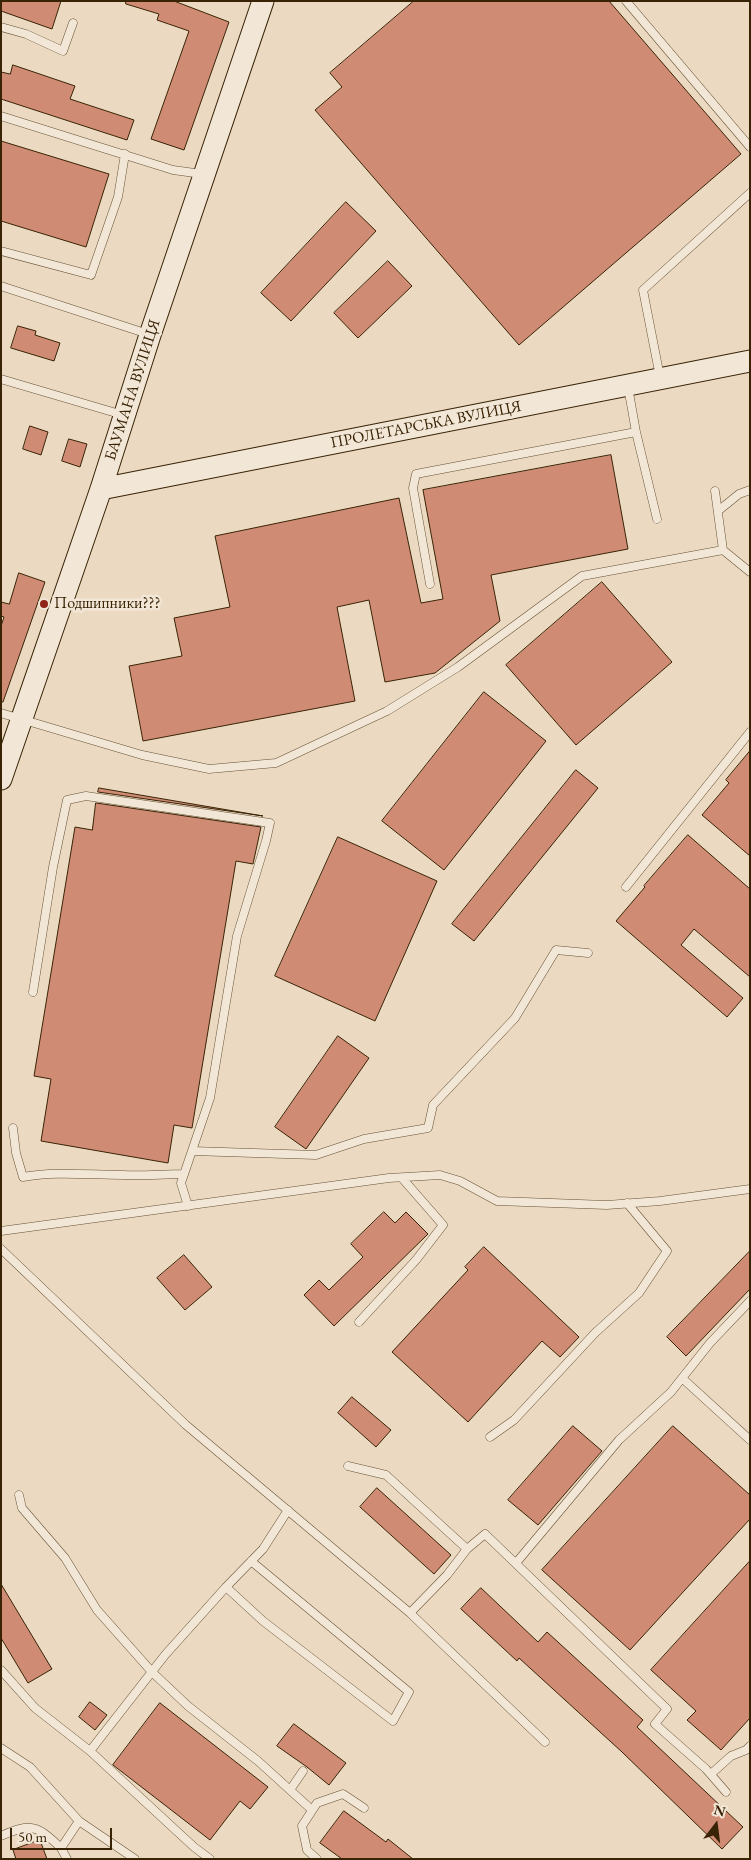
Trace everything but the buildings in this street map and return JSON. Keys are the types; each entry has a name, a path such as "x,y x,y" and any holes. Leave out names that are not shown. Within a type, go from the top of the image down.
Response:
{"main road":[{"name":"БАУМАНА ВУЛИЦЯ","path":"1,779 101,489 150,335 262,1"},
{"name":"ПРОЛЕТАРСЬКА ВУЛИЦЯ","path":"101,489 750,361"}],"lane":[{"path":"626,1 750,147"},
{"path":"1,27 26,34 63,51 73,23"},
{"path":"1,116 173,170 204,174"},
{"path":"1,251 91,275 118,198 125,154"},
{"path":"661,378 643,290 750,193"},
{"path":"1,286 150,335"},
{"path":"1,379 125,416"},
{"path":"628,385 636,432 657,519"},
{"path":"430,584 413,488 416,474 636,432"},
{"path":"718,511 739,494 750,490"},
{"path":"715,491 723,550 750,572"},
{"path":"1,714 142,755 210,769 276,763 386,710 458,667 582,576 723,550"},
{"path":"626,887 750,732"},
{"path":"34,992 53,867 68,800 86,796 270,823 237,936 210,1098 181,1184 188,1206"},
{"path":"192,1151 316,1155 364,1139 428,1128 434,1105 515,1018 556,950 588,953"},
{"path":"13,1128 16,1153 23,1177 78,1173 122,1176 184,1174"},
{"path":"1,1231 402,1178 440,1175 460,1181 498,1201 606,1205 750,1189"},
{"path":"359,1322 416,1260 443,1225 402,1178"},
{"path":"490,1437 514,1420 595,1333 639,1293 667,1251 627,1203"},
{"path":"1,1250 186,1424 410,1613 545,1742"},
{"path":"516,1564 619,1440 671,1392 710,1343 750,1301"},
{"path":"682,1378 750,1440"},
{"path":"348,1466 386,1476 467,1549"},
{"path":"19,1495 22,1508 65,1558 97,1610 152,1672 188,1706 258,1761 312,1810"},
{"path":"90,1751 152,1672 226,1587 263,1549 288,1510"},
{"path":"410,1613 448,1575 467,1549 485,1534 667,1709 655,1724 711,1774 726,1792"},
{"path":"226,1587 263,1621 393,1721 409,1692 251,1562"},
{"path":"1,1670 35,1708 90,1751 194,1847 210,1859"},
{"path":"711,1774 731,1756 746,1750 750,1746"},
{"path":"1,1748 30,1767 79,1821 135,1859"},
{"path":"290,1790 303,1771"},
{"path":"317,1859 307,1850 302,1826 316,1803 343,1794 364,1808"},
{"path":"61,1848 79,1821"},
{"path":"1,1836 14,1829 28,1826 45,1832 61,1848 67,1859"}],"place":[{"name":"Подшипники???","path":"44,604"}]}
